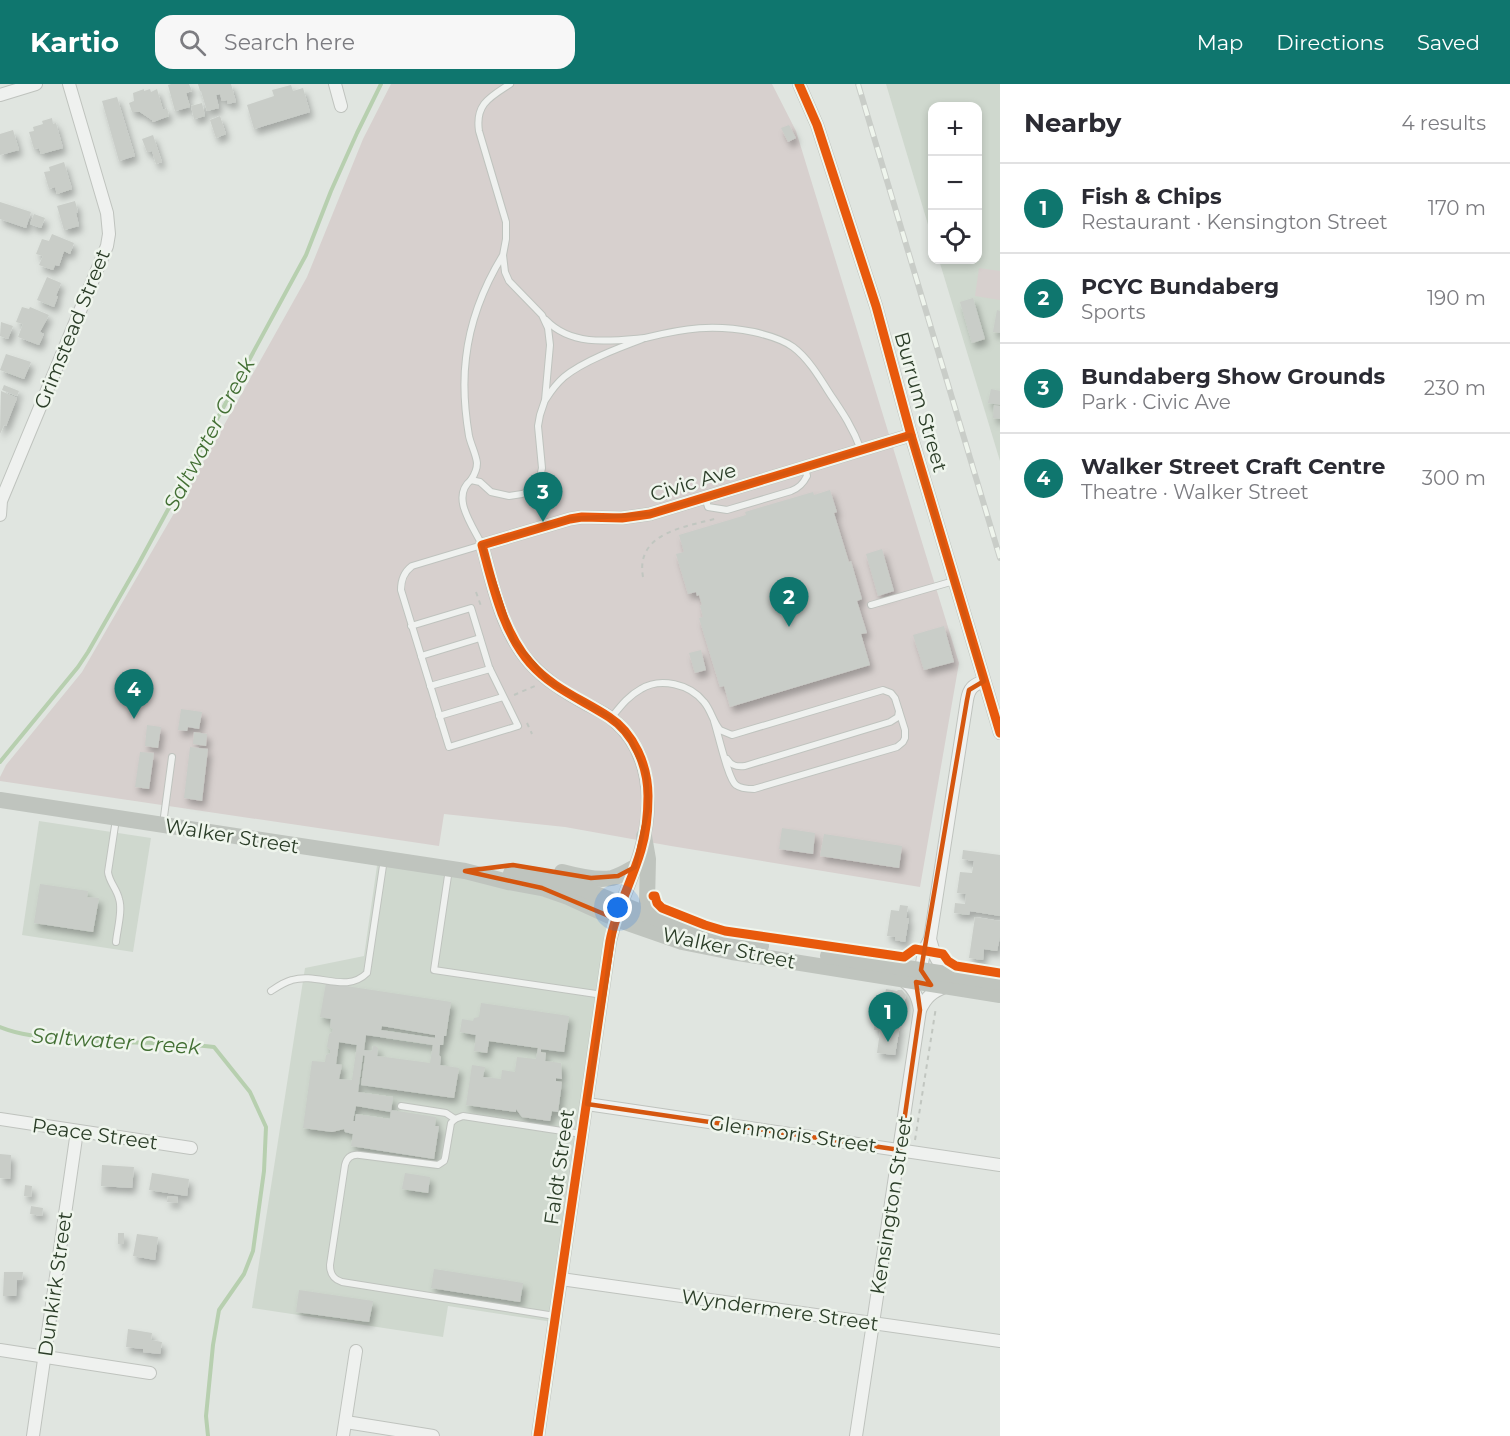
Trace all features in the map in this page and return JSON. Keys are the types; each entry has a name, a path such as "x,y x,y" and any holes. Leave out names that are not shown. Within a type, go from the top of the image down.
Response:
{"main road":[{"name":"Walker Street","path":"0,800 457,870 542,888 619,912 651,916 710,936 1000,995"},
{"path":"644,836 648,859 647,902 651,916"},
{"path":"490,870 525,865 591,878 608,878 618,876 635,867"},
{"name":"Walker Street","path":"457,870 490,870 536,875 566,882 619,912 682,942 904,981 938,984 1000,982"}],"street":[{"path":"0,95 36,84"},
{"name":"Grimstead Street","path":"0,514 1,501 107,246 109,234 107,213 69,84"},
{"path":"335,84 341,106"},
{"name":"Burrum Street","path":"799,84 817,125 869,284 911,435 1000,733"},
{"name":"Civic Ave","path":"482,545 570,519 622,518 650,514 911,435"},
{"name":"Faldt Street","path":"482,545 502,613 513,640 539,673 561,690 611,718 630,737 646,773 648,795 644,836 610,941 538,1436"},
{"path":"938,984 924,951 930,939 969,690 984,681"},
{"path":"920,1010 925,999 938,984 942,967 935,956 930,939"},
{"path":"904,981 916,995 920,1010"},
{"name":"Kensington Street","path":"856,1436 920,1010"},
{"name":"Glenmoris Street","path":"587,1104 1000,1165"},
{"name":"Peace Street","path":"0,1119 191,1148"},
{"name":"Dunkirk Street","path":"33,1436 77,1131"},
{"name":"Wyndermere Street","path":"561,1279 1000,1341"},
{"path":"0,1350 150,1373"},
{"path":"344,1436 356,1351"},
{"path":"346,1422 433,1436"}],"lane":[{"path":"510,84 485,102 477,123 506,222 503,255 505,272 509,281 555,329 573,338 585,340 645,338"},
{"path":"411,626 471,608 490,669 518,726 449,747 411,626 401,590 402,579 408,570 417,564 482,545 463,502 464,489 475,474 477,463 467,424 466,360 476,313 494,270 503,255"},
{"path":"471,480 477,480 498,495 510,496 531,491 539,482 542,468 538,426 545,400 549,337 542,315"},
{"path":"545,400 567,375 621,347 645,338 684,329 723,327 763,334 793,347 807,360 820,378 854,430 861,450"},
{"path":"705,497 708,507 727,510 791,491 805,481 807,476 804,467"},
{"path":"871,605 954,581"},
{"path":"421,656 480,638"},
{"path":"430,686 490,669"},
{"path":"611,718 623,703 641,688 650,685 671,684 683,687 699,696 723,733 736,734 883,690 893,695 905,730 905,738 900,745 754,789 741,788 732,781 714,721"},
{"path":"440,716 503,697"},
{"path":"724,755 732,764 745,766 890,722 898,717 898,707"},
{"path":"163,825 172,757"},
{"path":"116,818 108,872 120,904 116,942"},
{"path":"271,991 292,980 308,978 346,983 358,980 367,973 384,859"},
{"path":"457,870 434,970 603,995"},
{"path":"401,1106 446,1113 455,1119"},
{"path":"555,1316 336,1280 332,1275 330,1265 346,1160 355,1154 438,1165 445,1158 450,1127 455,1119 463,1116 583,1134"}],"path":[{"path":"643,577 644,555 657,538 672,531 720,517"},
{"path":"476,592 483,614"},
{"path":"514,696 535,686"},
{"path":"915,1140 938,984"}],"highlighted area":[{"path":"911,435 984,681 969,690 967,700 921,970 931,985 916,982 920,1010 900,1150 587,1104 616,919 542,888 465,871 513,865 591,878 618,876 635,867 648,807 646,773 629,737 611,718 549,681 513,640 482,545 570,519 650,514"}],"shaded area":[{"path":"391,84 772,84 796,131 959,663 920,887 565,827 444,814 439,846 0,781 6,765 82,672 195,477 307,277 363,139"},
{"path":"886,84 1000,84 1000,461 940,264 982,264 982,102 928,102 928,225"},
{"path":"979,268 1000,271 1000,300 975,296"},
{"path":"39,821 151,838 133,952 22,935"},
{"path":"378,859 465,872 615,919 553,1322 448,1306 443,1337 252,1308 305,968 364,956"}],"building":[{"path":"189,84 192,91 186,93 190,107 175,111 168,85"},
{"path":"198,84 231,84 236,102 228,104 227,100 222,101 220,94 216,95 219,108 207,111"},
{"path":"291,85 293,91 303,88 310,112 254,129 247,105 274,96 272,90"},
{"path":"144,89 144,91 150,89 151,92 157,89 163,110 167,108 169,116 153,122 140,112 132,112 129,103 134,101 133,93"},
{"path":"117,97 135,156 119,161 102,101"},
{"path":"202,103 205,116 194,119 191,106"},
{"path":"220,116 226,134 216,138 210,120"},
{"path":"52,118 53,124 56,123 63,148 41,154 39,148 34,149 29,132 34,131 33,127 43,124 42,121"},
{"path":"789,125 796,138 788,142 781,128"},
{"path":"13,130 19,150 0,155 0,134"},
{"path":"153,135 162,162 156,164 152,151 147,152 142,139"},
{"path":"64,162 72,189 57,194 55,187 49,189 44,172 50,171 49,167"},
{"path":"75,201 79,226 64,230 57,206"},
{"path":"0,202 31,212 26,228 0,219"},
{"path":"34,214 45,218 41,228 30,224"},
{"path":"52,234 74,243 70,254 64,251 59,266 55,265 53,270 39,265 43,256 36,254 42,239 49,241"},
{"path":"47,277 61,283 54,307 37,300"},
{"path":"973,298 985,339 972,343 960,302"},
{"path":"22,307 29,309 30,307 49,315 40,332 44,334 39,345 18,337 23,324 16,322"},
{"path":"997,310 1000,311 1000,333 993,332"},
{"path":"1,322 13,326 8,339 0,336"},
{"path":"6,354 31,362 24,379 0,370"},
{"path":"4,385 19,391 17,396 2,390"},
{"path":"991,389 1000,391 1000,405 988,403"},
{"path":"1,391 17,398 6,426 4,425 0,434"},
{"path":"994,405 1000,406 1000,419 993,418"},
{"path":"830,490 837,512 834,513 862,599 857,601 867,633 861,634 870,665 730,707 724,686 720,687 699,618 703,617 699,595 697,596 696,592 688,594 676,554 684,552 679,535 746,515 745,512 813,492 814,495"},
{"path":"882,549 894,591 878,596 866,554"},
{"path":"944,626 954,662 924,670 913,635"},
{"path":"701,650 706,670 695,673 689,653"},
{"path":"181,709 202,712 199,729 188,727 187,731 178,730"},
{"path":"147,725 161,727 158,748 145,746"},
{"path":"194,732 207,734 206,746 193,744"},
{"path":"190,747 208,749 202,801 184,798"},
{"path":"140,752 154,753 149,789 135,787"},
{"path":"782,828 815,833 813,854 779,849"},
{"path":"824,834 902,846 899,868 820,856"},
{"path":"963,850 1000,855 1000,916 970,911 969,915 954,913 955,903 965,904 966,894 957,893 960,872 972,873 974,861 962,859"},
{"path":"40,884 88,891 87,897 99,898 93,932 34,923"},
{"path":"900,905 908,906 906,918 909,918 905,942 887,936 891,910 899,911"},
{"path":"975,917 1000,921 997,951 984,949 983,960 969,958"},
{"path":"326,983 451,1002 446,1036 444,1036 443,1045 440,1045 439,1055 440,1065 459,1068 454,1098 361,1085 365,1056 363,1055 358,1092 393,1097 391,1110 436,1117 435,1126 439,1126 434,1159 351,1146 353,1134 345,1132 344,1129 332,1132 303,1128 312,1061 325,1062 326,1055 330,1053 327,1047 329,1034 333,1029 330,1027 331,1019 320,1017","holes":["382,1026 435,1035 435,1038 381,1030","366,1035 433,1045 430,1063 377,1056 376,1046 373,1046 372,1051 364,1050","339,1042 357,1045 352,1080 339,1079 342,1065 336,1064","356,1106 391,1112 390,1119 356,1114 355,1121 353,1121"]},
{"path":"886,989 902,990 906,995 903,1006 883,1003"},
{"path":"481,1003 569,1016 564,1052 541,1049 541,1052 546,1053 545,1061 561,1063 562,1079 556,1078 556,1081 562,1082 558,1112 552,1111 550,1121 522,1117 516,1109 516,1112 466,1105 472,1065 485,1067 483,1077 501,1079 502,1070 515,1072 517,1057 536,1059 538,1048 489,1041 487,1053 474,1051 476,1035 460,1032 462,1019 473,1021 474,1018 479,1017"},
{"path":"875,1022 900,1025 895,1055 877,1053 880,1031 874,1030"},
{"path":"0,1154 11,1155 10,1179 0,1178"},
{"path":"102,1165 134,1167 132,1188 101,1186"},
{"path":"152,1173 189,1179 187,1196 149,1190"},
{"path":"405,1173 430,1177 428,1193 402,1189"},
{"path":"25,1185 32,1186 31,1197 24,1196"},
{"path":"168,1196 178,1197 177,1203 167,1202"},
{"path":"31,1206 43,1208 42,1216 30,1214"},
{"path":"118,1233 124,1233 124,1244 118,1244"},
{"path":"137,1234 158,1237 155,1260 133,1256"},
{"path":"434,1269 523,1283 520,1302 431,1288"},
{"path":"4,1272 23,1272 22,1280 17,1280 16,1296 3,1296"},
{"path":"299,1290 373,1301 369,1322 296,1312"},
{"path":"128,1329 152,1333 151,1340 162,1342 160,1354 126,1347"}],"waterway":[{"name":"Saltwater Creek","path":"0,762 78,667 139,563 306,255 331,191 381,84"},
{"name":"Saltwater Creek","path":"0,1027 23,1034 55,1038 214,1047 250,1092 266,1127 264,1171 253,1251 244,1274 219,1310 206,1416 208,1436"}],"railway":[{"path":"858,84 1000,558"}],"cycle path":[{"path":"799,84 817,125 876,306 911,435 1000,733"},
{"path":"538,1436 610,941 643,844 648,796 642,762 626,732 609,717 567,693 548,679 530,663 520,650 505,622 482,545 570,519 622,518 650,514 911,435"},
{"path":"653,896 662,908 725,931 904,957 915,949 943,954 956,966 1000,973"}],"place":[{"name":"Bundaberg Show Grounds","path":"543,522"},
{"name":"PCYC Bundaberg","path":"789,627"},
{"name":"Walker Street Craft Centre","path":"134,719"},
{"name":"Fish & Chips","path":"888,1042"}]}
